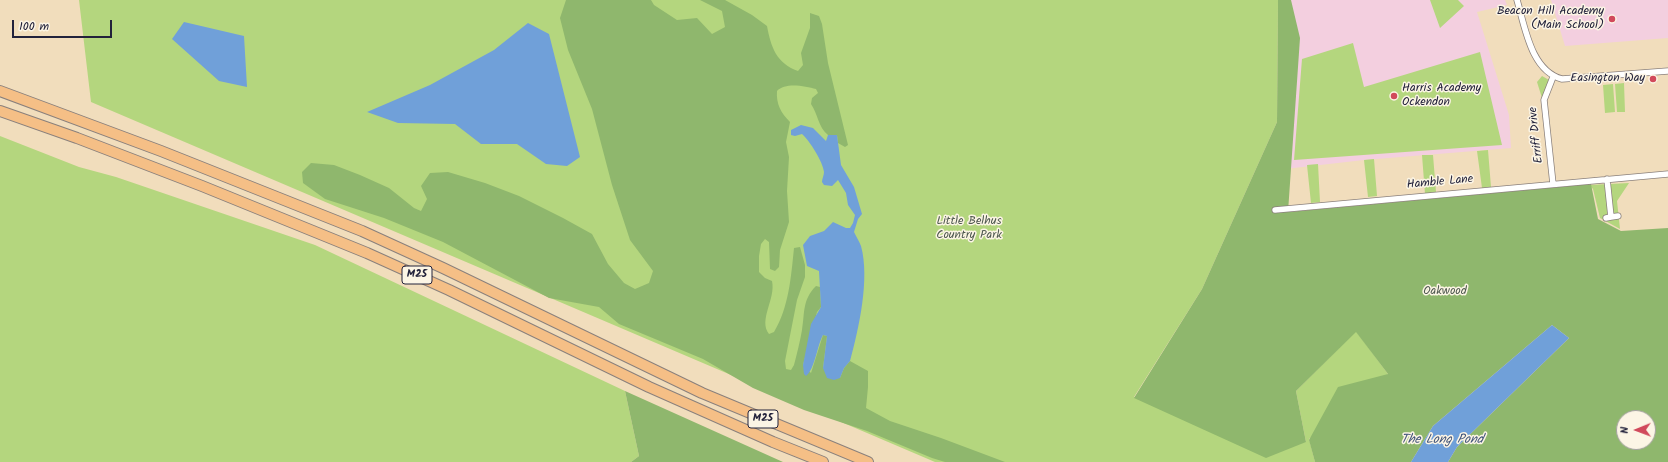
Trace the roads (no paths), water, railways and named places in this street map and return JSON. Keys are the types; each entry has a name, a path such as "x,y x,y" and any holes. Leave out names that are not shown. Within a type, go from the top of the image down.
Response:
{"highway":[{"name":"M25","path":"0,91 161,150 362,231 443,268 702,393 868,462"},
{"name":"M25","path":"0,111 133,159 244,202 361,250 409,271 649,387 766,439 823,462"}],"street":[{"path":"1517,0 1534,55 1540,66 1553,77 1562,80 1668,71"},
{"name":"Erriff Drive","path":"1553,77 1544,100 1553,184"},
{"name":"Hamble Lane","path":"1275,210 1668,174"},
{"path":"1607,179 1608,217 1618,216"}],"water":[{"path":"184,22 244,36 247,87 219,81 172,39"},
{"path":"528,23 549,34 580,157 567,166 546,164 517,144 481,144 455,124 398,123 367,112 430,85 494,50"},
{"path":"801,125 813,128 826,141 828,135 837,135 841,165 854,187 862,214 858,219 854,232 861,246 864,273 864,288 860,319 850,361 844,368 840,378 834,380 827,378 823,368 827,336 823,335 812,368 806,376 804,374 803,365 811,324 821,307 819,271 807,266 803,245 810,236 824,231 833,222 846,228 850,228 855,215 848,205 846,193 838,180 832,186 824,185 822,182 824,173 823,168 819,157 809,141 802,134 795,136 791,135 791,130"},
{"name":"The Long Pond","path":"1552,325 1569,338 1457,447 1448,462 1411,462 1433,426"}],"place":[{"name":"Beacon Hill Academy (Main School)","path":"1612,19"},
{"name":"Easington Way","path":"1653,79"},
{"name":"Harris Academy Ockendon","path":"1394,96"}],"park label":[{"name":"Little Belhus Country Park","path":"969,229"},
{"name":"Oakwood","path":"1445,292"}]}
